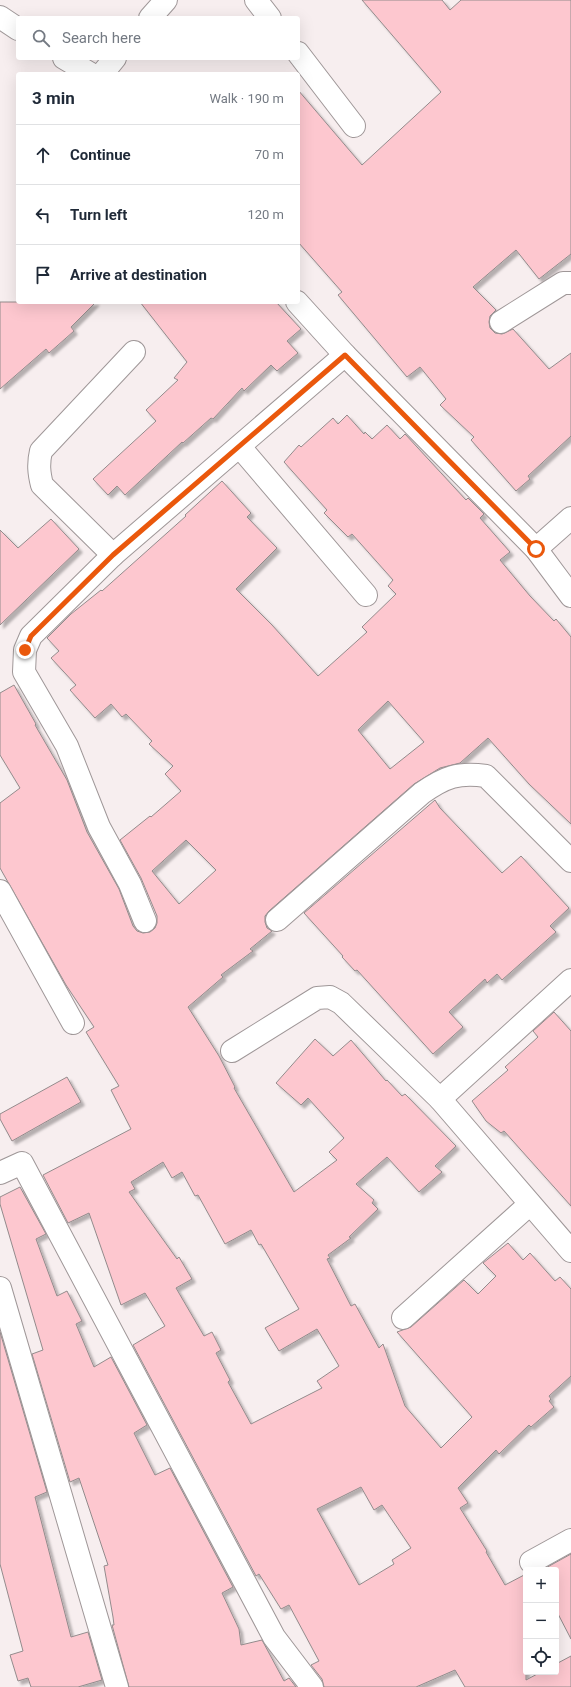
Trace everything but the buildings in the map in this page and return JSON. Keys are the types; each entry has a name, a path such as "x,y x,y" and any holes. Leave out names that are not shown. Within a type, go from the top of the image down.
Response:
{"street":[{"path":"152,16 166,0"},
{"path":"256,0 268,16"},
{"path":"0,17 16,28"},
{"path":"300,57 354,126"},
{"path":"67,60 88,72"},
{"path":"104,72 113,60"},
{"path":"501,322 563,283 571,283"},
{"path":"299,304 345,355 536,549 571,596"},
{"path":"113,555 42,485 39,462 41,451 134,352"},
{"path":"145,921 130,884 99,827 67,746 24,672 25,650 31,636 113,555 345,355"},
{"path":"240,447 366,596"},
{"path":"536,549 571,518"},
{"path":"277,920 422,793 435,784 449,778 468,773 486,776 571,861"},
{"path":"0,891 73,1023"},
{"path":"440,1099 571,980"},
{"path":"232,1050 317,998 330,997 341,1002 440,1099 571,1251"},
{"path":"0,1173 22,1163 274,1637 312,1687"},
{"path":"403,1318 530,1204"},
{"path":"0,1288 117,1687"},
{"path":"531,1562 571,1540"}],"route":[{"path":"25,650 31,636 113,555 345,355 536,549"}]}
